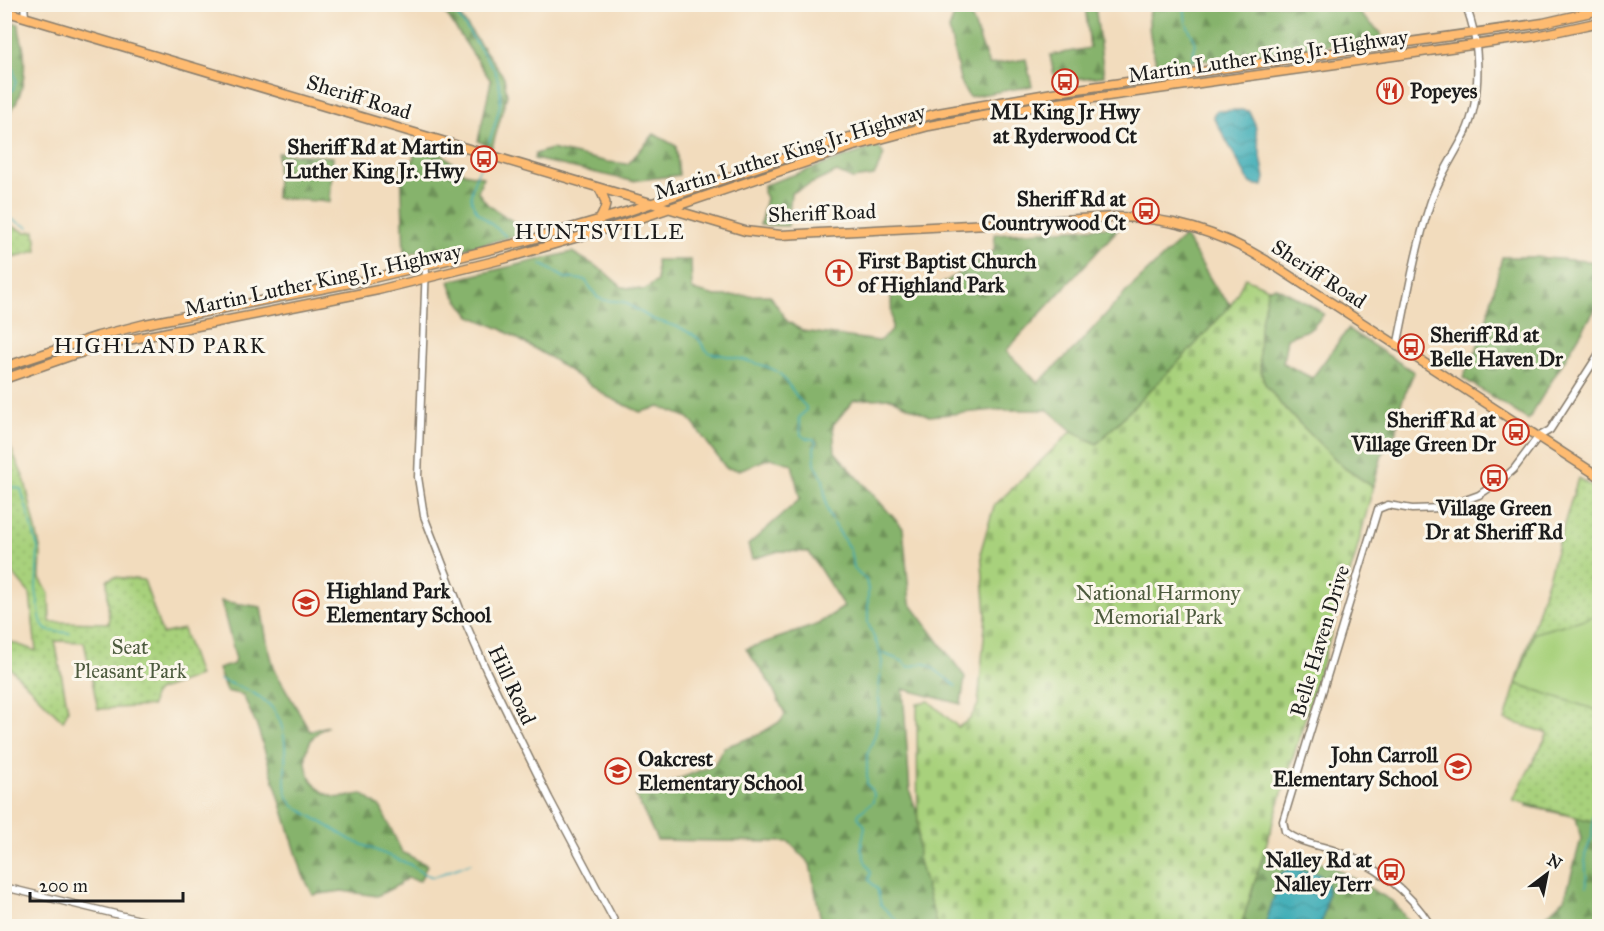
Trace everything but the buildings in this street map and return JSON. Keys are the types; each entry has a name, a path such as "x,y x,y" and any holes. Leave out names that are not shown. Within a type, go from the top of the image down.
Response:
{"main road":[{"name":"Martin Luther King Jr. Highway","path":"7,372 56,353 65,346 145,324 361,282 526,241 649,204 873,130 984,104 1167,75 1543,23 1599,10"},
{"name":"Sheriff Road","path":"4,11 745,231 782,235 1129,217 1160,219 1202,230 1245,247 1599,477"},
{"name":"Martin Luther King Jr. Highway","path":"7,372 133,339 378,290 426,278 584,236 851,147 958,120 1100,97 1475,46 1552,33 1599,22"},
{"path":"599,188 606,201 606,208 600,219"},
{"path":"700,198 696,210 702,220"}],"street":[{"path":"24,4 26,17"},
{"path":"1397,347 1431,201 1441,176 1464,134 1475,104 1475,46 1465,4"},
{"name":"Hill Road","path":"426,266 418,477 424,516 458,605 487,672 614,926"},
{"path":"1538,437 1550,430 1599,352"},
{"name":"Belle Haven Drive","path":"1431,927 1409,896 1386,876 1348,855 1292,837 1284,830 1283,821 1377,512 1381,507 1388,505 1412,509 1435,509 1452,506 1479,495 1514,469 1538,437"},
{"path":"4,887 165,927"}],"green space":[{"path":"1152,4 1362,5 1361,15 1381,33 1382,39 1157,66 1149,27"},
{"path":"440,5 455,5 455,9 504,77 507,95 492,148 478,141 491,81"},
{"path":"958,5 967,5 989,65 1026,59 1032,86 969,97 961,84 949,29"},
{"path":"1085,5 1095,5 1104,76 1055,81 1050,55 1090,48"},
{"path":"5,20 19,24 24,62 22,88 11,112 5,119"},
{"path":"654,134 676,146 679,175 632,181 534,159 535,154 551,149 608,162 628,164"},
{"path":"417,141 440,152 464,173 483,177 478,192 487,204 518,225 518,235 430,258 421,251 404,256 401,162 413,162"},
{"path":"878,146 884,155 874,176 852,179 837,172 791,193 788,226 760,225 766,198 763,192 764,185"},
{"path":"278,153 333,157 330,202 276,198"},
{"path":"5,223 25,232 35,231 37,251 5,259"},
{"path":"1121,226 1006,351 1038,383 1076,347 1126,292 1185,236 1217,290 1231,305 1097,444 1072,431 1048,410 995,410 929,416 890,398 854,400 833,425 835,452 903,528 910,603 965,677 961,704 903,689 910,792 918,815 918,857 937,926 822,926 810,864 789,842 657,840 636,796 714,765 724,747 758,735 781,721 785,714 771,685 746,649 816,625 844,607 809,552 779,551 752,559 748,545 800,499 792,464 770,458 739,470 726,468 689,418 660,407 640,412 608,397 549,357 501,329 470,316 453,293 449,281 572,252 601,269 622,287 644,290 657,281 656,260 691,260 692,290 716,296 770,295 787,321 803,331 879,341 892,331 891,294 933,290 994,251 995,234"},
{"path":"1502,257 1599,262 1599,303 1528,420 1463,378 1483,334"},
{"name":"National Harmony Memorial Park","path":"1245,278 1268,288 1260,326 1259,353 1260,369 1265,384 1282,406 1344,468 1373,487 1355,557 1241,926 937,926 918,857 917,703 929,701 958,727 970,719 978,705 986,615 981,550 994,506 1072,431 1097,444 1231,305"},
{"path":"1276,287 1324,314 1312,328 1287,338 1283,363 1312,378 1348,329 1414,372 1401,404 1396,431 1382,455 1373,487 1344,468 1282,406 1265,384 1260,369 1260,326 1268,288"},
{"name":"Seat Pleasant Park","path":"5,434 25,481 41,552 40,578 49,594 50,622 109,623 107,580 114,577 144,580 162,634 183,629 199,676 157,691 153,696 152,706 98,709 84,642 55,641 68,710 63,721 5,663 8,641 36,651 30,594 9,569 5,576"},
{"path":"1578,478 1599,491 1599,823 1513,800 1548,733 1505,720"},
{"path":"221,601 261,607 275,671 310,731 328,726 313,737 306,755 306,764 312,780 325,793 334,797 362,794 381,808 402,852 427,865 420,881 407,878 377,896 342,891 313,895 303,875 258,729 243,695 226,691 218,669 234,664 235,656"},
{"path":"1599,615 1599,711 1517,684 1534,633"},
{"path":"1599,725 1599,926 1537,924 1565,898 1581,839 1576,817 1527,806 1557,763"},
{"path":"1265,849 1329,865 1394,902 1412,926 1241,926"}],"water":[{"path":"1216,111 1249,111 1255,124 1265,178 1263,186 1252,184 1248,180 1213,116"},
{"path":"1289,869 1317,873 1324,878 1328,891 1321,926 1265,926 1281,873"}],"waterway":[{"path":"450,4 494,69 498,79 500,106 489,142"},
{"path":"1184,4 1186,23 1195,41 1193,61"},
{"path":"4,31 16,81 13,90 4,94"},
{"path":"482,164 475,178 471,198 479,213 506,236"},
{"path":"4,216 28,227"},
{"path":"541,264 565,278 585,280 598,298 624,302 652,319 681,328 698,338 710,353 774,370 783,377 806,407 799,418 801,435 814,439 816,443 815,464 823,479 829,515 850,550 854,568 866,580 868,623 882,662 878,695 880,705 875,735 867,755 867,784 874,794 873,802 859,813 858,817 865,826 861,848 871,872 869,880 877,889 881,905 899,926"},
{"path":"4,485 21,489 38,548 36,590 41,621 45,629 49,631 70,633"},
{"path":"882,653 902,661 909,667 923,663 929,665 956,686"},
{"path":"220,680 253,693 274,710 284,735 286,790 294,806 351,840 411,865 433,877 471,863"},
{"path":"1587,887 1585,855 1592,837 1593,818 1600,808"}],"place":[{"name":"ML King Jr Hwy at Ryderwood Ct","path":"1065,82"},
{"name":"Popeyes","path":"1390,91"},
{"name":"Sheriff Rd at Martin Luther King Jr. Hwy","path":"484,159"},
{"name":"Sheriff Rd at Countrywood Ct","path":"1146,211"},
{"name":"First Baptist Church of Highland Park","path":"839,273"},
{"name":"Sheriff Rd at Belle Haven Dr","path":"1411,347"},
{"name":"Sheriff Rd at Village Green Dr","path":"1516,432"},
{"name":"Village Green Dr at Sheriff Rd","path":"1494,478"},
{"name":"Highland Park Elementary School","path":"306,603"},
{"name":"John Carroll Elementary School","path":"1458,767"},
{"name":"Oakcrest Elementary School","path":"618,771"},
{"name":"Nalley Rd at Nalley Terr","path":"1391,872"}],"district":[{"name":"HUNTSVILLE","path":"600,231"},
{"name":"HIGHLAND PARK","path":"160,345"}]}
